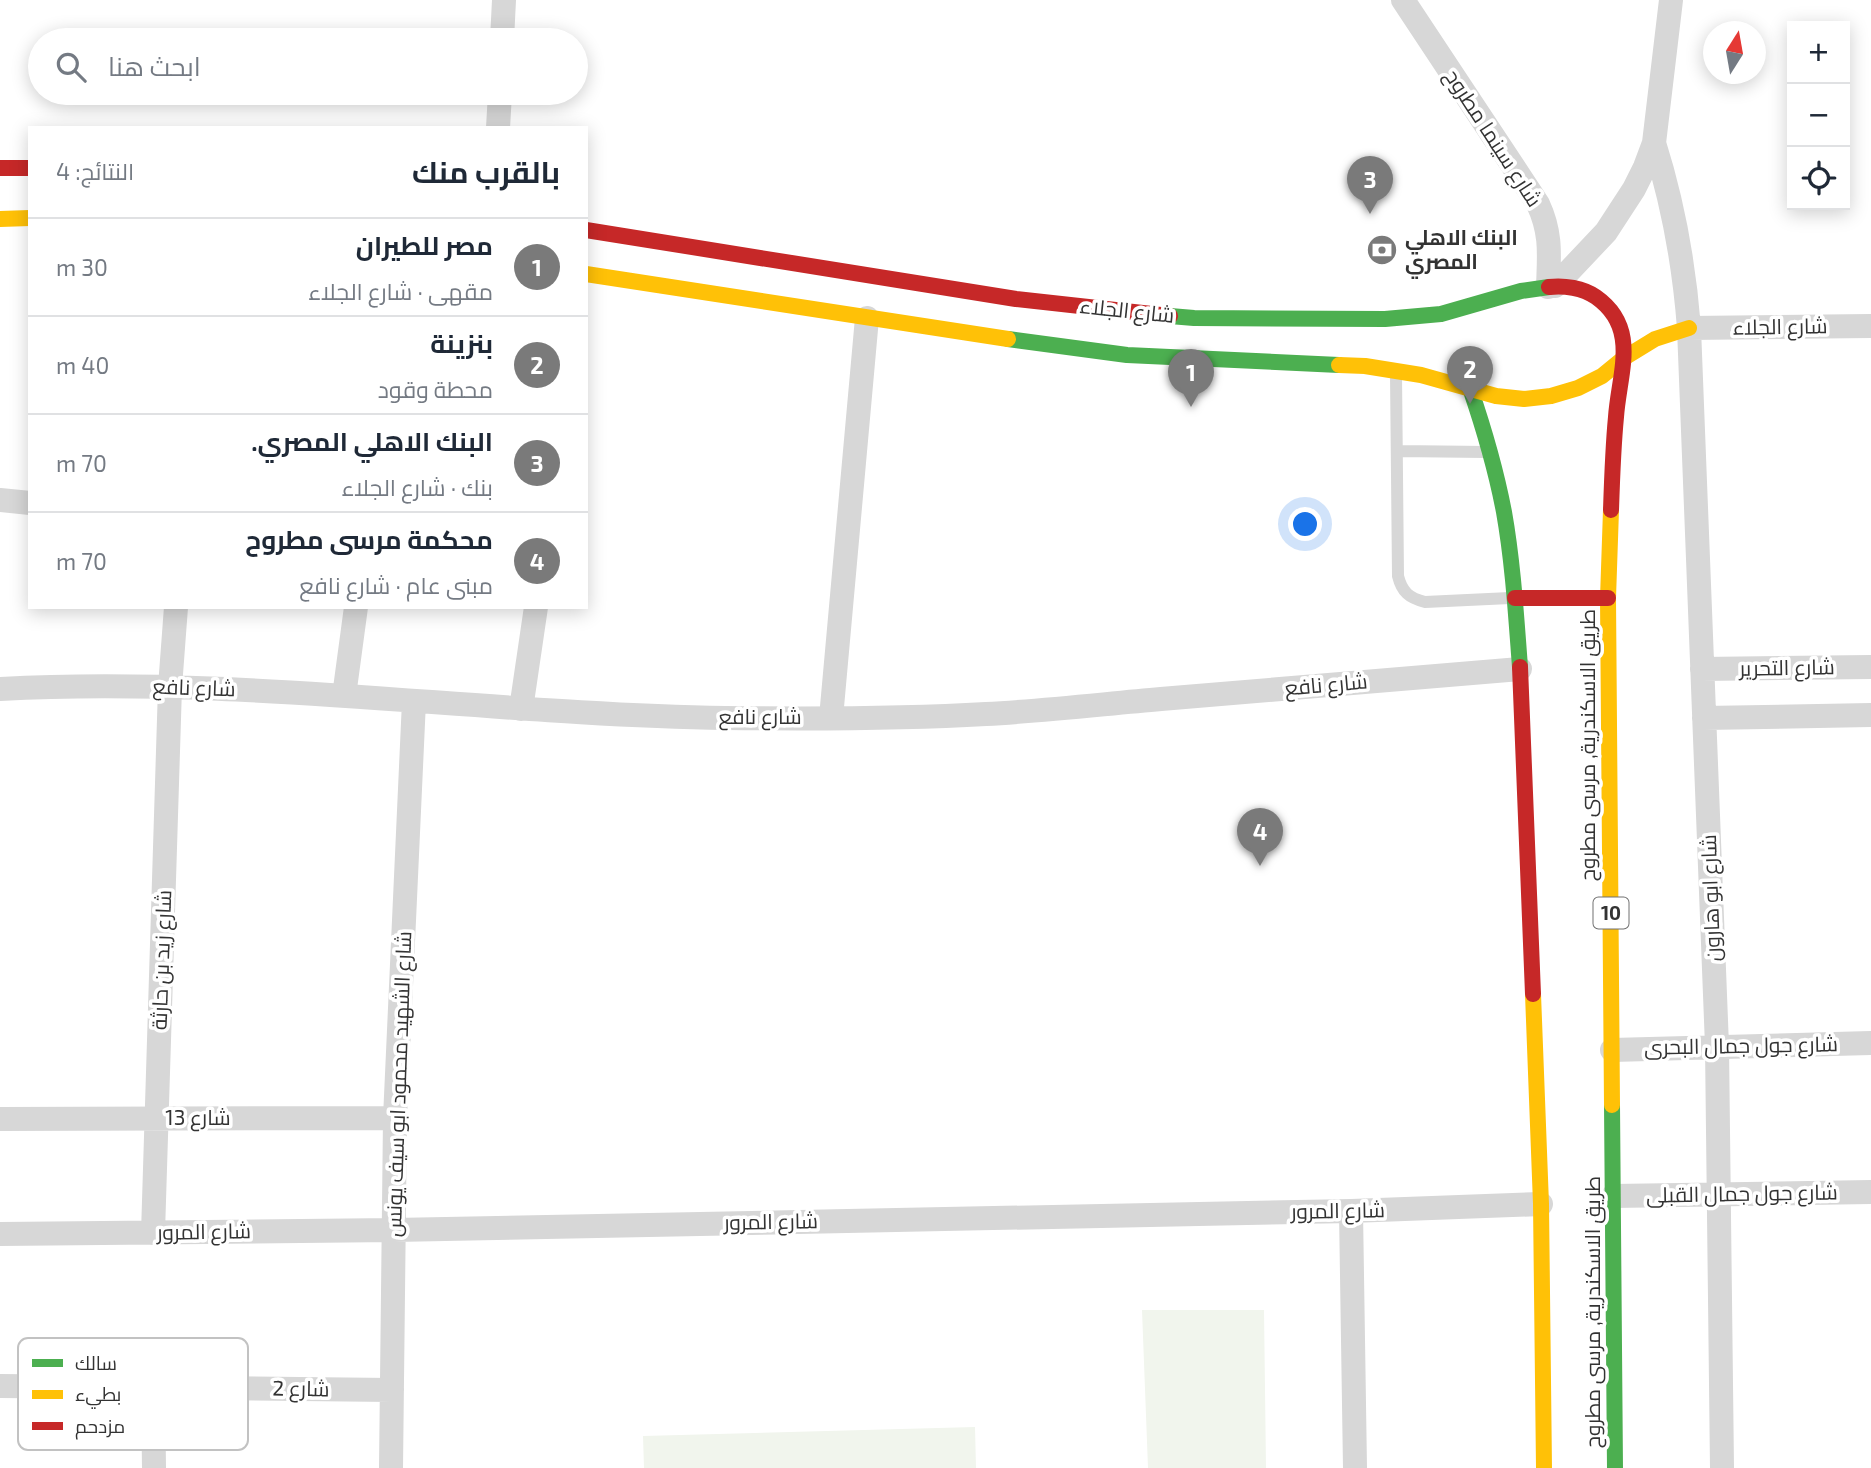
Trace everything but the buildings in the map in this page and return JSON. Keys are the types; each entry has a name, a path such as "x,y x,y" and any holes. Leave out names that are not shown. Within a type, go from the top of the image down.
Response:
{"main road":[{"path":"0,168 28,168"},
{"path":"0,219 28,218"},
{"name":"شارع الجلاء","path":"588,230 1016,299 1194,318 1413,317 1468,307 1521,291 1552,287 1575,288 1592,294 1607,305 1618,321 1624,339 1624,358"},
{"name":"شارع الجلاء","path":"588,274 1126,355 1365,366 1396,370 1496,396 1524,399 1551,396 1578,388 1602,376 1624,358 1655,339 1689,328"},
{"name":"طريق الاسكندرية, مرسى مطروح","path":"1615,1468 1608,598 1614,440 1624,358"},
{"path":"1470,388 1490,452 1504,513 1515,598 1520,669 1541,1204 1544,1468"},
{"path":"1515,598 1608,598"}],"street":[{"path":"503,28 504,0"},
{"name":"شارع سينما مطروح","path":"1403,0 1538,204 1548,230 1552,287"},
{"path":"1552,287 1589,251 1620,211 1645,167 1654,143 1671,0"},
{"path":"498,126 499,105"},
{"name":"شارع ابو هارون","path":"1654,143 1676,227 1686,288 1689,328 1717,1046 1722,1468"},
{"path":"831,718 867,318"},
{"name":"شارع الجلاء","path":"1689,328 1871,326"},
{"path":"0,500 28,503"},
{"name":"شارع زيد بن حارثة","path":"153,1233 170,687 176,609"},
{"path":"344,696 356,609"},
{"path":"522,709 536,609"},
{"name":"شارع التحرير","path":"1702,669 1871,667"},
{"name":"شارع نافع","path":"0,688 58,685 257,690 625,715 831,718 985,714 1520,669"},
{"name":"شارع الشهيد محمود ابو سيف يونس","path":"391,1468 396,1118 414,701"},
{"path":"1704,718 1871,715"},
{"name":"شارع جول جمال البحرى","path":"1612,1049 1871,1043"},
{"name":"شارع 13","path":"0,1119 396,1118"},
{"name":"شارع جول جمال القبلى","path":"1613,1196 1871,1192"},
{"name":"شارع المرور","path":"0,1234 394,1230 1351,1211 1541,1204"},
{"path":"1351,1211 1355,1468"},
{"name":"شارع 2","path":"0,1386 18,1386"},
{"name":"شارع 2","path":"248,1389 392,1390"},
{"path":"153,1450 153,1468"}],"lane":[{"path":"1396,370 1400,586 1415,600 1515,598"},
{"path":"1397,451 1490,452"}],"shaded area":[{"path":"1142,1310 1264,1310 1266,1468 1148,1468"},
{"path":"975,1427 976,1468 644,1468 643,1436"}],"traffic: fast":[{"path":"1170,316 1385,319 1441,314 1521,291 1549,287"},
{"path":"1008,339 1127,355 1339,365"},
{"path":"1470,388 1504,512 1520,667"},
{"path":"1612,1105 1615,1468"}],"traffic: slow":[{"path":"0,219 28,218"},
{"path":"588,274 1008,339"},
{"path":"1339,365 1365,366 1421,375 1496,396 1524,399 1551,396 1578,388 1602,376 1624,358 1655,339 1689,328"},
{"path":"1611,510 1608,598 1612,1105"},
{"path":"1533,994 1541,1204 1544,1468"}],"traffic: jam":[{"path":"0,168 28,168"},
{"path":"588,230 1016,299 1170,316"},
{"path":"1549,287 1573,288 1596,297 1610,309 1622,337 1623,368 1615,429 1611,510"},
{"path":"1515,598 1608,598"},
{"path":"1520,667 1533,994"}],"place":[{"name":"البنك الاهلي المصري.","path":"1370,214"},
{"name":"البنك الاهلي المصري","path":"1382,250"},
{"name":"بنزينة","path":"1470,404"},
{"name":"مصر للطيران","path":"1191,407"},
{"name":"محكمة مرسى مطروح","path":"1260,866"}]}
